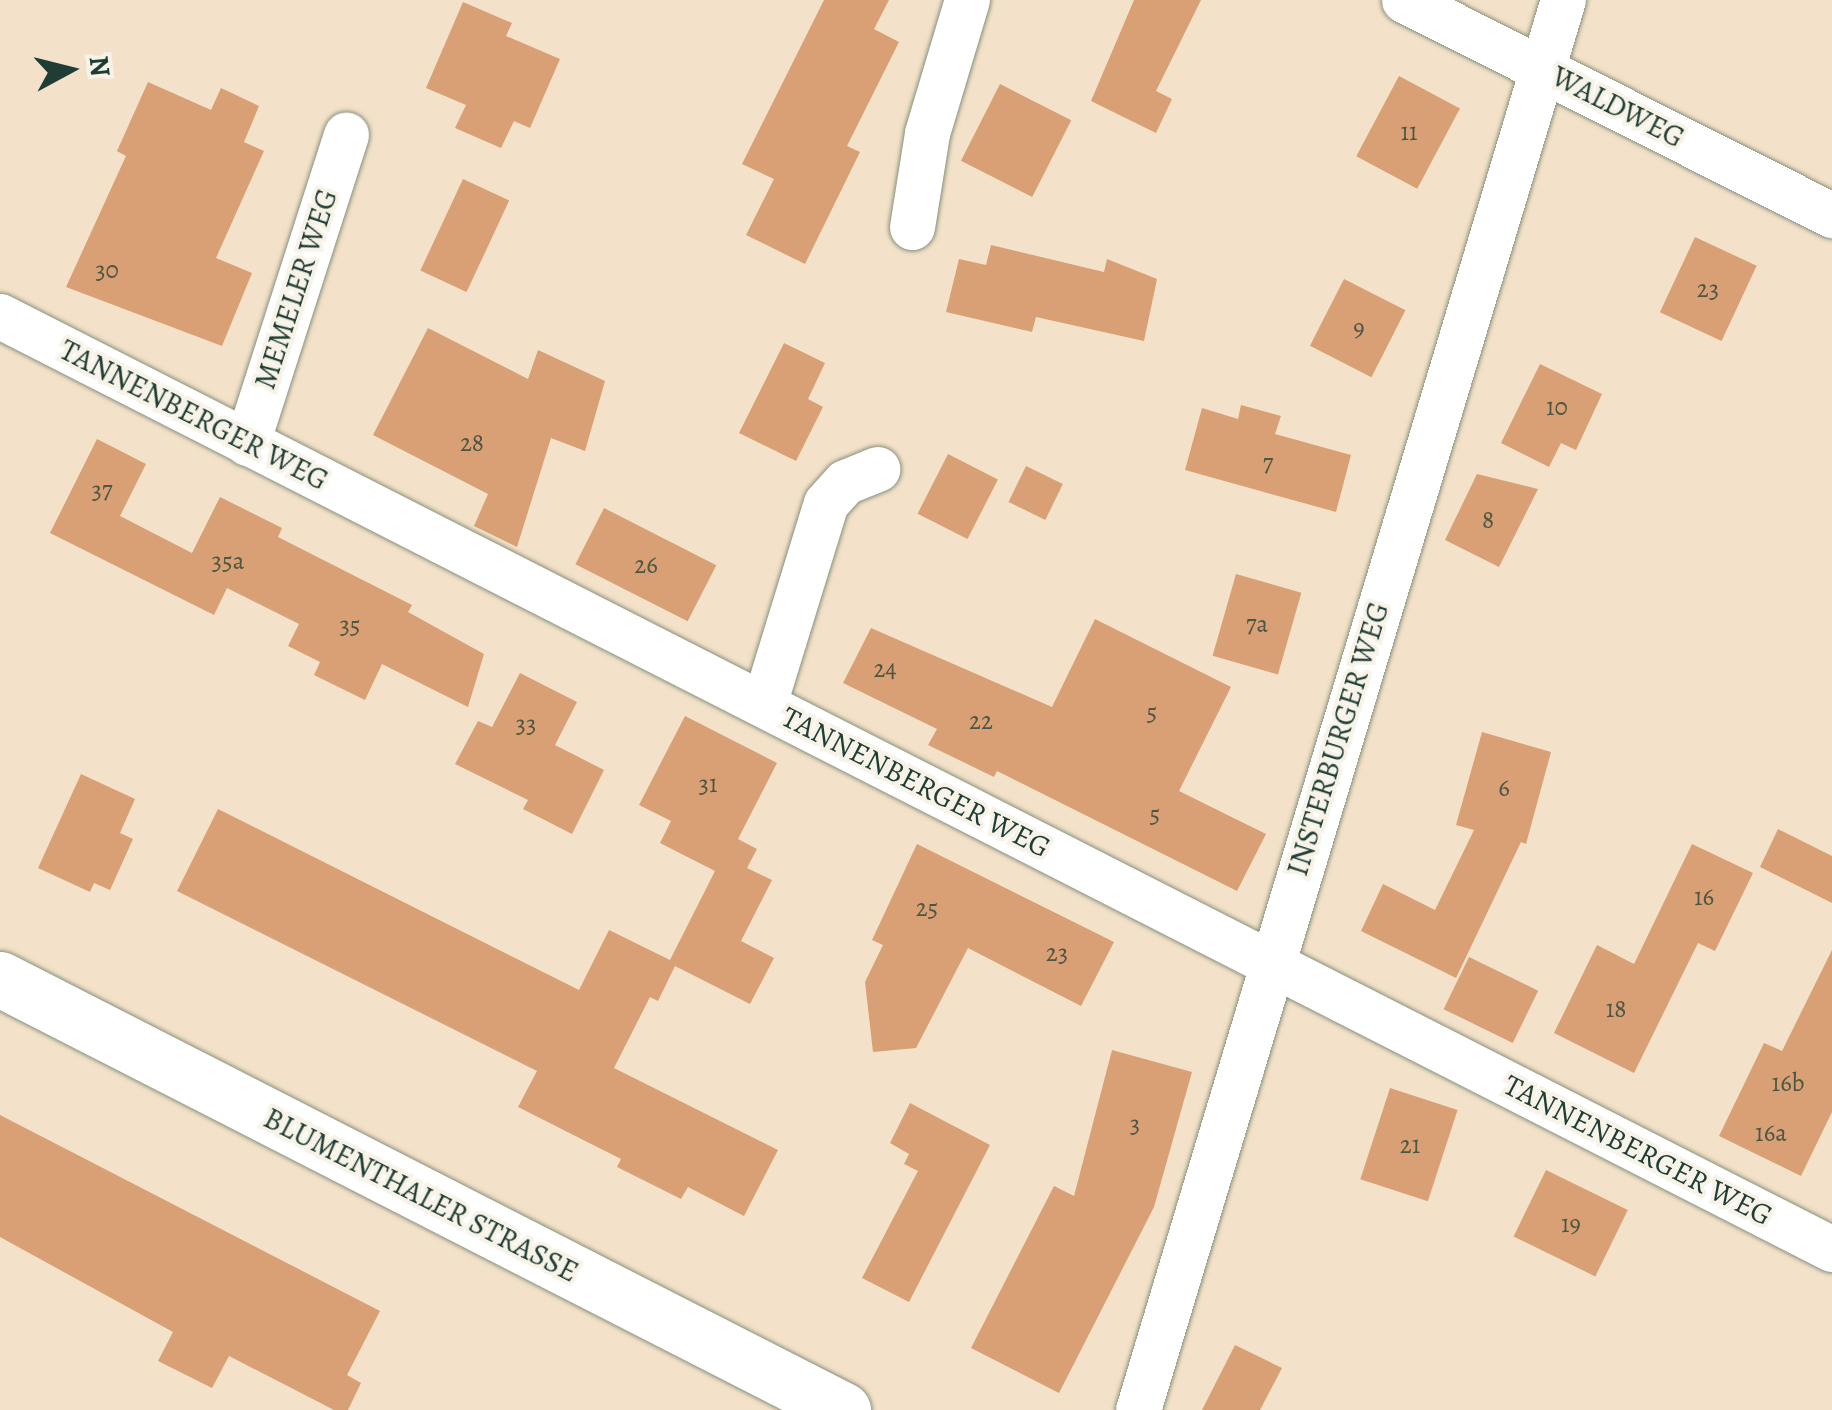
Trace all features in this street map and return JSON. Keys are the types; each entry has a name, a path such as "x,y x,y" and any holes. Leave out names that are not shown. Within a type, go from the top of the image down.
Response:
{"main road":[{"name":"BLUMENTHALER STRASSE","path":"0,979 843,1410"}],"street":[{"path":"912,227 927,133 967,0"},
{"name":"WALDWEG","path":"1404,0 1832,214"},
{"name":"INSTERBURGER WEG","path":"1138,1410 1562,0"},
{"name":"MEMELER WEG","path":"247,442 346,136"},
{"name":"TANNENBERGER WEG","path":"0,316 1832,1249"},
{"path":"764,704 826,502 845,482 877,469"}],"building":[{"path":"824,0 889,0 874,29 899,42 847,146 860,152 805,264 746,235 774,179 742,164"},
{"path":"1134,0 1201,0 1156,91 1172,99 1156,133 1091,101"},
{"path":"463,2 512,23 506,36 560,59 530,128 514,121 501,148 455,128 466,105 426,88"},
{"path":"1399,76 1460,108 1417,189 1356,156"},
{"path":"148,82 211,110 221,88 259,106 244,142 264,151 216,258 252,273 222,346 66,287 126,156 117,151"},
{"path":"1000,84 1071,120 1032,197 961,161"},
{"path":"463,179 509,201 467,292 420,271"},
{"path":"1695,237 1757,266 1722,341 1660,312"},
{"path":"991,245 1104,272 1107,259 1157,279 1144,341 1036,317 1032,332 946,312 959,259 986,265"},
{"path":"1344,279 1405,310 1371,377 1310,346"},
{"path":"428,328 528,379 538,350 605,381 585,451 551,438 517,547 474,526 488,494 373,435"},
{"path":"784,343 825,363 808,399 823,407 796,461 739,433"},
{"path":"1540,364 1602,394 1576,450 1561,443 1549,467 1501,443"},
{"path":"1241,405 1281,416 1275,434 1351,455 1336,512 1185,470 1202,408 1238,419"},
{"path":"97,439 146,464 120,516 192,553 220,497 282,528 278,537 412,605 408,612 484,654 468,707 382,664 365,700 314,675 320,662 288,646 299,624 227,588 214,615 50,533"},
{"path":"948,454 998,479 967,539 918,514"},
{"path":"1026,466 1063,484 1045,520 1008,502"},
{"path":"1477,474 1538,489 1499,567 1445,540"},
{"path":"604,508 716,565 688,621 575,564"},
{"path":"1236,574 1301,593 1278,674 1213,656"},
{"path":"1095,619 1231,687 1179,791 1266,834 1237,891 997,771 994,777 928,745 937,729 843,683 871,628 1052,707"},
{"path":"520,673 577,702 555,745 604,770 572,834 523,809 528,800 455,764 478,721 492,727"},
{"path":"685,716 777,763 738,839 757,849 747,868 772,880 741,941 774,958 750,1004 675,966 658,1001 650,997 614,1068 778,1150 744,1216 688,1187 681,1199 617,1167 621,1159 518,1107 537,1071 177,891 218,809 579,990 609,930 670,960 715,871 660,843 671,821 639,805"},
{"path":"1482,732 1551,752 1526,844 1521,842 1456,978 1361,931 1383,884 1435,910 1474,830 1456,825"},
{"path":"81,774 135,799 120,833 133,839 110,890 94,883 90,892 38,868"},
{"path":"1778,829 1832,856 1832,903 1760,867"},
{"path":"917,844 1114,942 1081,1006 968,948 916,1048 873,1052 865,982 883,945 872,940"},
{"path":"1692,844 1753,873 1715,951 1698,943 1634,1073 1554,1033 1597,945 1634,964"},
{"path":"1832,950 1832,1112 1801,1176 1719,1136 1764,1043 1782,1051"},
{"path":"1469,957 1538,991 1513,1043 1444,1009"},
{"path":"1112,1050 1192,1072 1154,1207 1059,1393 971,1348 1054,1186 1074,1196"},
{"path":"1390,1088 1458,1110 1428,1201 1360,1179"},
{"path":"910,1103 990,1145 909,1302 862,1278 918,1171 904,1164 909,1154 890,1143"},
{"path":"0,1115 380,1311 347,1375 361,1383 348,1410 334,1410 229,1356 212,1388 158,1361 173,1332 0,1237"},
{"path":"1546,1170 1628,1210 1595,1276 1514,1237"},
{"path":"1235,1345 1282,1368 1260,1410 1202,1410"}]}
